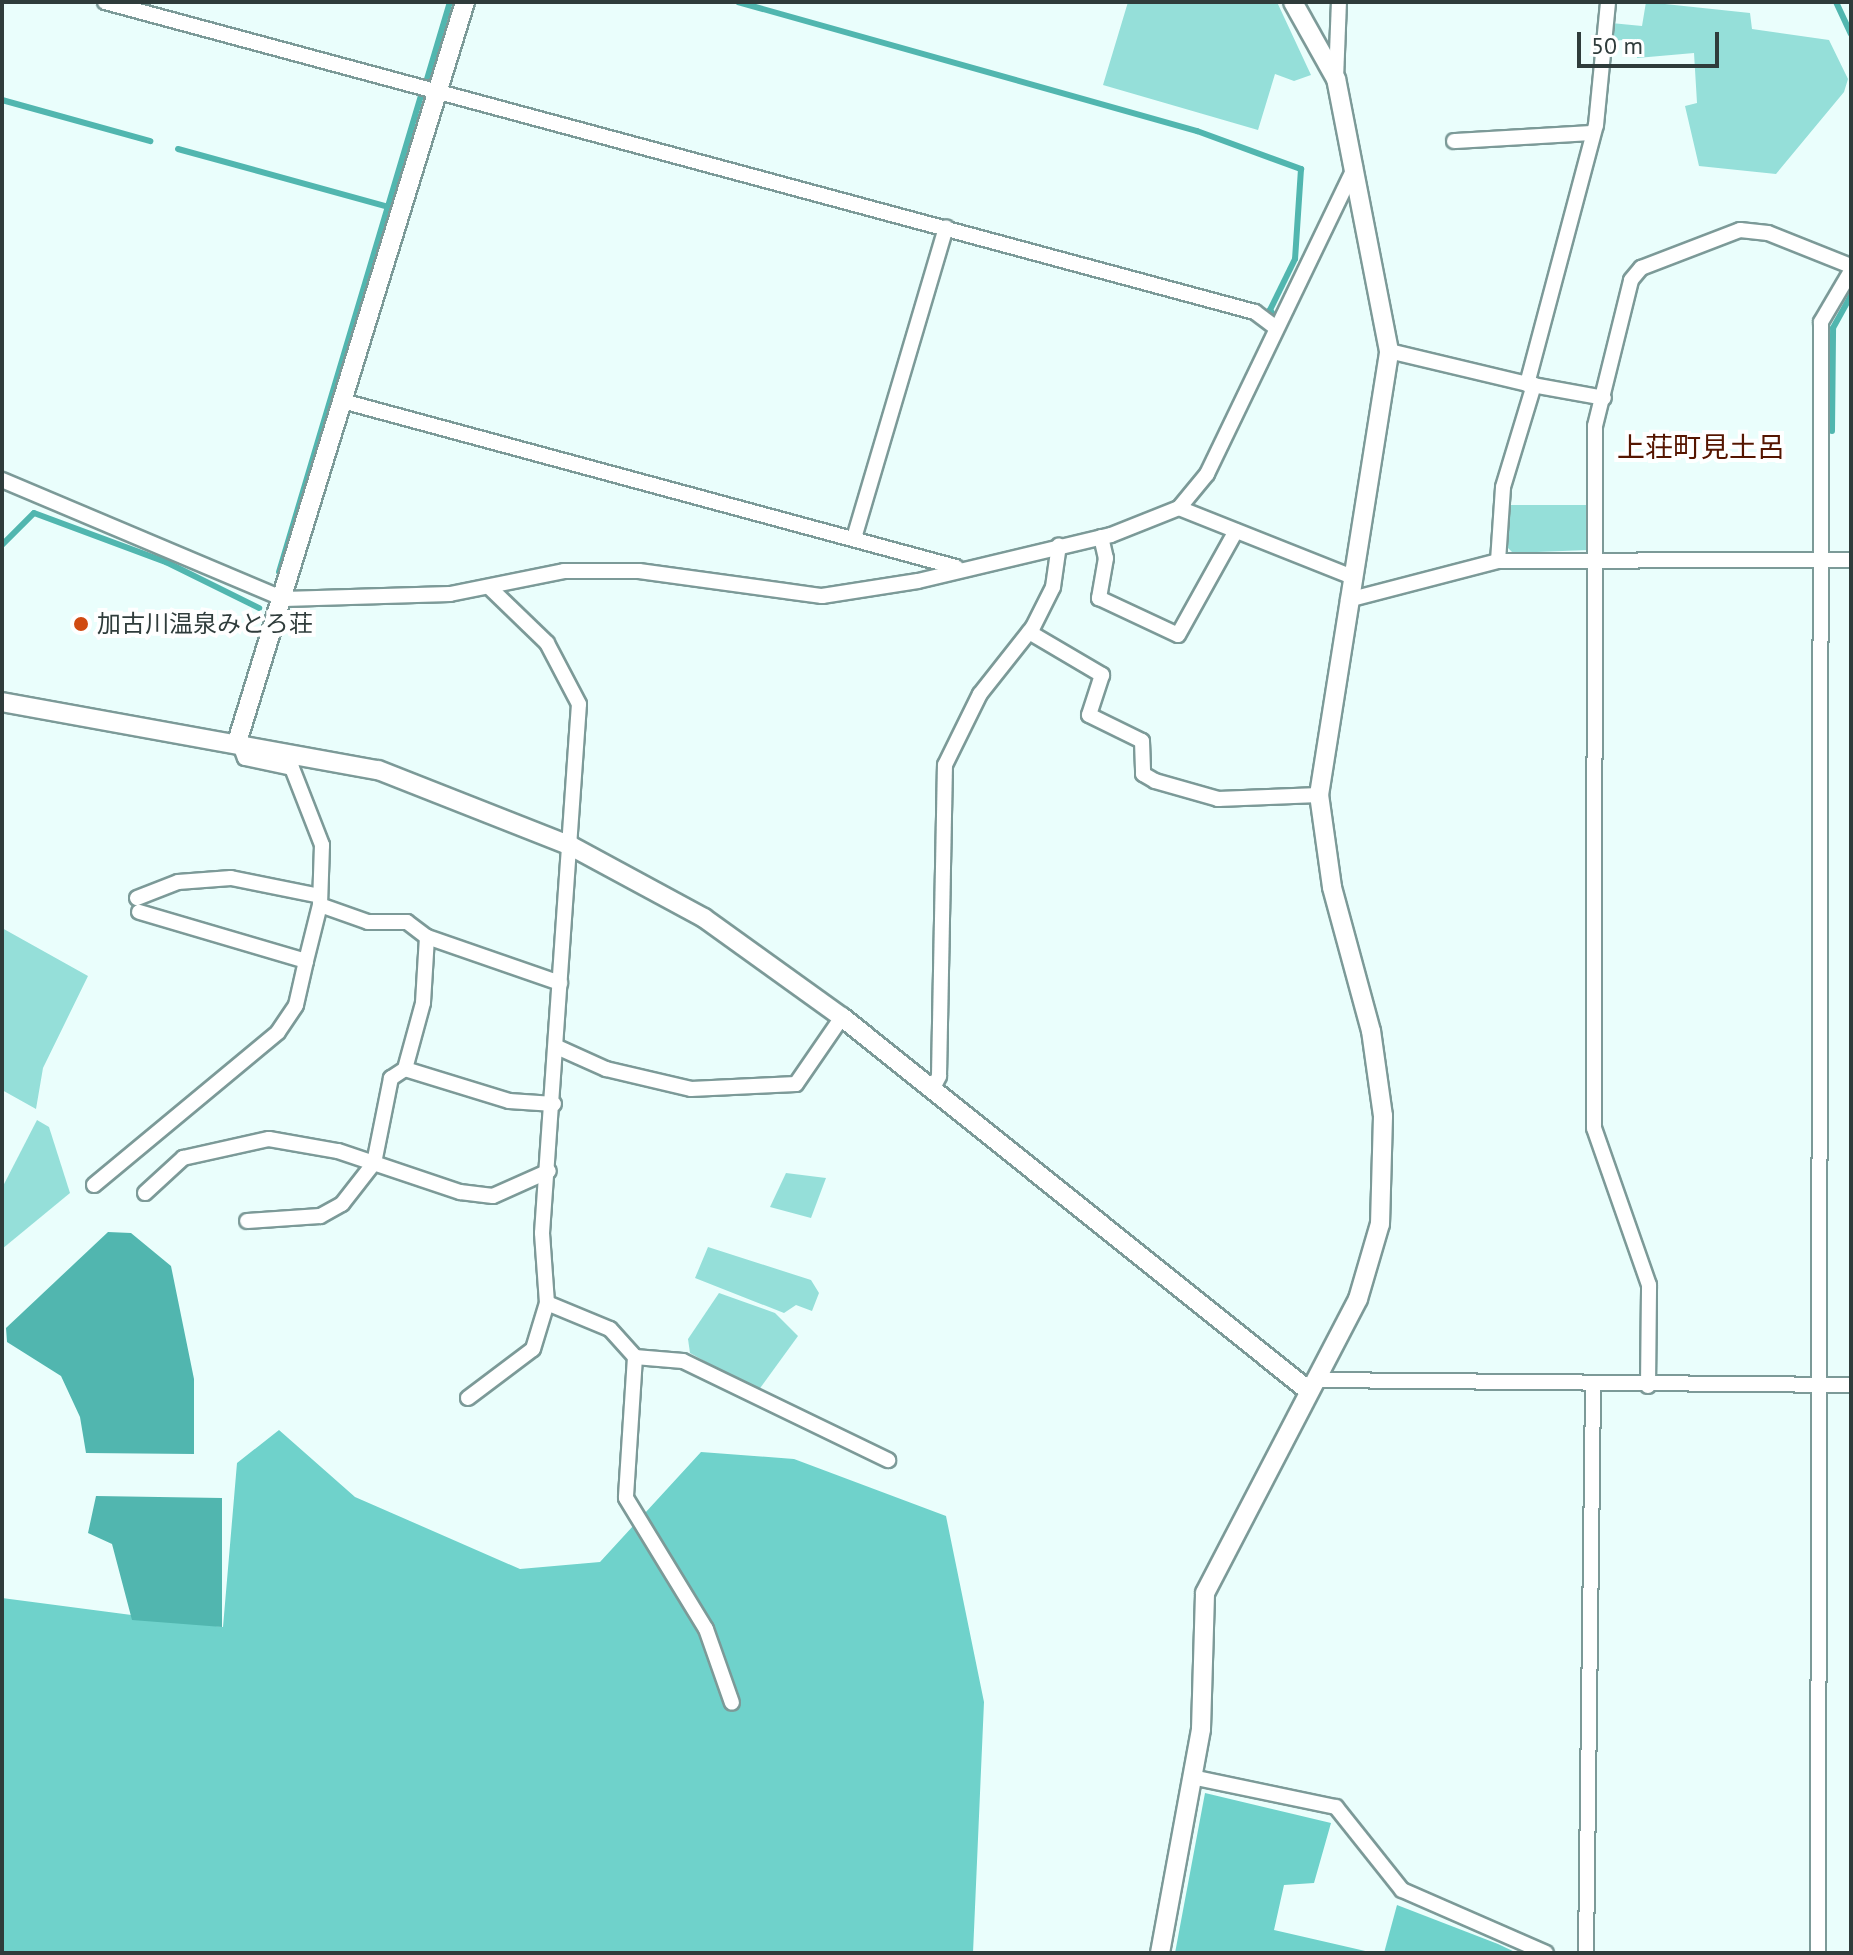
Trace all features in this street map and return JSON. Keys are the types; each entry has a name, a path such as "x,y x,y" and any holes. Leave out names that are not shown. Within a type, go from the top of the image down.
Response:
{"street":[{"path":"105,2 440,89 1255,312 1276,328"},
{"path":"94,1185 278,1032 296,1005 317,900 322,845 292,768 245,758 238,739 346,402 465,2"},
{"path":"1160,1953 1201,1729 1205,1593 1372,1266 1383,1116 1319,795 1350,576 1389,351 1358,162 1336,79 1293,2"},
{"path":"1336,79 1339,2"},
{"path":"1498,561 1503,487 1593,133 1608,2"},
{"path":"1454,141 1593,133"},
{"path":"2,480 284,599 490,588 564,571 639,571 822,596 1101,537 1179,508 1207,474 1358,162"},
{"path":"854,538 946,227"},
{"path":"1648,1386 1649,1285 1594,1128 1595,426 1631,280 1641,268 1740,230 1768,233 1851,268 1821,322 1825,560 1825,1385 1818,1953"},
{"path":"1389,351 1604,398"},
{"path":"346,402 963,568"},
{"path":"1179,508 1350,576"},
{"path":"1101,537 1106,558 1099,598 1178,635 1236,531"},
{"path":"932,1090 939,1076 945,765 980,694 1029,632 1053,587 1059,545"},
{"path":"1348,600 1498,561 1851,560"},
{"path":"468,1398 533,1349 547,1303 540,1281 579,704 547,643 490,588"},
{"path":"1029,632 1102,675 1089,715 1142,741 1143,774 1155,781 1218,799 1319,795"},
{"path":"2,702 238,739 378,770 571,846 704,918 842,1017 1312,1386 1851,1385"},
{"path":"306,961 138,905 178,882 231,878 317,900 368,922 407,922 427,937 560,983"},
{"path":"247,1221 320,1216 342,1204 374,1163 391,1078 405,1069 423,1003 427,937"},
{"path":"557,1047 606,1069 691,1089 796,1084 842,1017"},
{"path":"405,1069 509,1101 554,1104"},
{"path":"145,1193 183,1158 249,1142 299,1142 374,1163 425,1185 493,1196 549,1171"},
{"path":"547,1303 610,1329 635,1357 683,1361 888,1460"},
{"path":"635,1357 626,1498 706,1629 732,1703"},
{"path":"1586,1953 1593,1386"},
{"path":"1192,1777 1336,1807 1402,1890 1546,1953"}],"shaded area":[{"path":"1128,2 1277,2 1311,75 1294,81 1275,74 1258,130 1103,85"},
{"path":"1646,2 1750,13 1752,29 1829,40 1848,79 1844,92 1776,174 1699,166 1685,106 1697,103 1694,53 1637,58 1636,39 1610,41 1611,23 1642,26"},
{"path":"1508,505 1587,505 1588,550 1513,553 1507,547"},
{"path":"2,928 88,976 43,1068 36,1109 2,1090"},
{"path":"37,1120 49,1127 70,1193 2,1249 2,1188"},
{"path":"786,1173 826,1178 811,1218 770,1207"},
{"path":"108,1232 131,1233 171,1266 194,1379 194,1454 86,1453 80,1417 61,1376 7,1342 6,1328"},
{"path":"708,1247 811,1280 819,1293 812,1311 796,1305 784,1313 695,1278"},
{"path":"719,1293 775,1313 798,1336 758,1391 690,1353 688,1339"},
{"path":"279,1430 355,1497 520,1569 600,1562 701,1452 794,1459 946,1516 984,1702 973,1953 2,1953 2,1598 223,1627 237,1463"},
{"path":"96,1496 222,1498 222,1627 132,1620 112,1544 88,1533"},
{"path":"1205,1793 1331,1823 1314,1883 1284,1885 1274,1930 1374,1953 1175,1953"},
{"path":"1397,1905 1498,1944 1517,1953 1384,1953"}],"waterway":[{"path":"427,79 450,2"},
{"path":"738,2 1197,131 1301,169 1295,259 1270,310 1275,317"},
{"path":"1836,2 1851,34"},
{"path":"279,572 421,97"},
{"path":"2,100 150,141"},
{"path":"178,149 388,207"},
{"path":"1832,431 1833,328 1851,295"},
{"path":"2,545 34,513 166,562 259,608"}],"place":[{"name":"加古川温泉みとろ荘","path":"81,624"}],"district":[{"name":"上荘町見土呂","path":"1701,447"}]}
